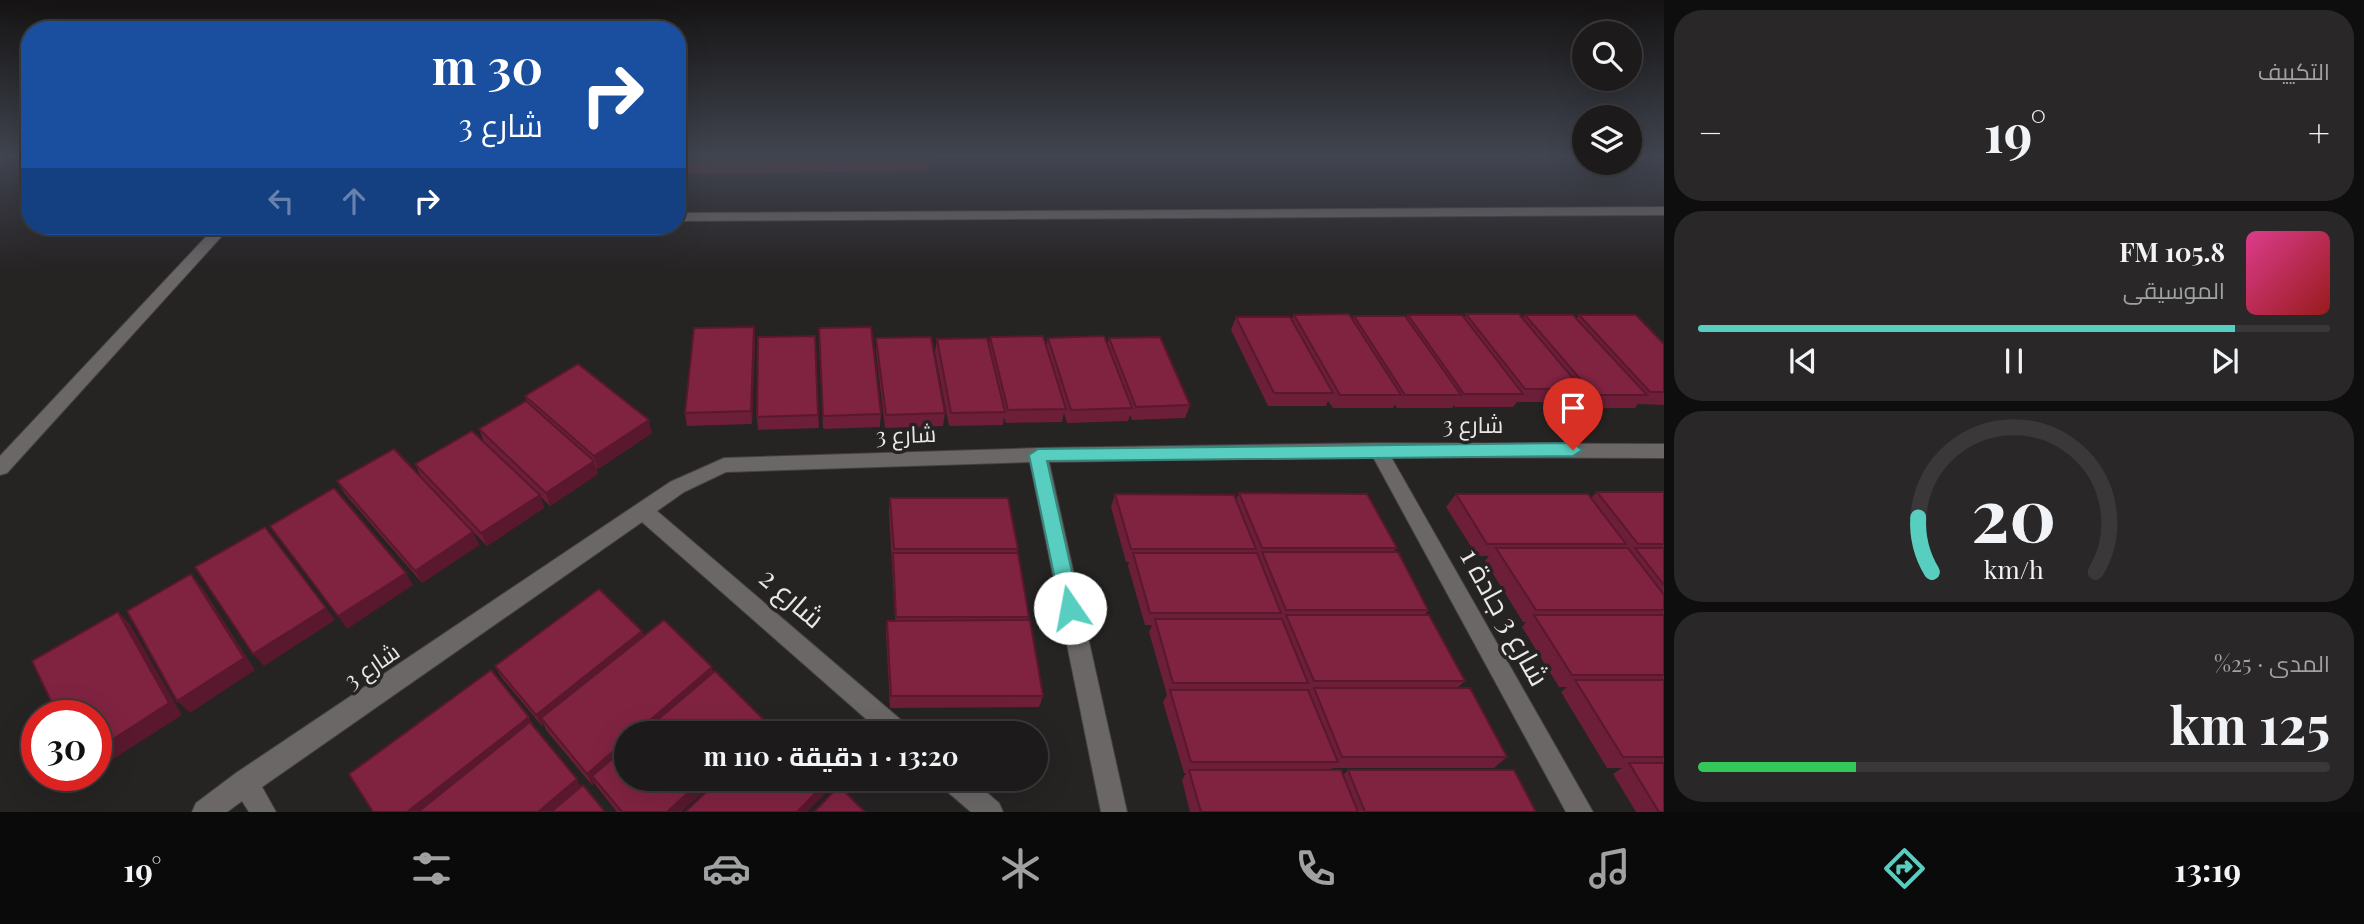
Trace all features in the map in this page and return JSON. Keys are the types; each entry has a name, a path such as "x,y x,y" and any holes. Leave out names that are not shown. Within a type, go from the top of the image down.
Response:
{"street":[{"path":"686,217 1664,211"},
{"path":"0,468 216,235"},
{"name":"شارع 3","path":"205,812 688,480 724,465 1038,455 1378,450 1664,451"},
{"name":"شارع 3 جادة 1","path":"1378,450 1580,812"},
{"path":"1038,455 1114,812"},
{"name":"شارع 2","path":"643,511 885,721"},
{"path":"245,782 263,812"},
{"path":"966,791 990,812"}],"building":[{"path":"1349,314 1401,395 1340,395 1294,315"},
{"path":"1466,314 1519,314 1582,389 1525,389"},
{"path":"1408,315 1462,315 1523,394 1464,394"},
{"path":"1525,315 1573,315 1647,395 1594,395"},
{"path":"1579,315 1636,315 1664,344 1664,392 1650,392"},
{"path":"1354,316 1405,316 1461,395 1405,395"},
{"path":"1236,317 1290,317 1333,393 1274,393"},
{"path":"754,327 751,411 685,413 694,328"},
{"path":"871,327 881,414 823,416 819,328"},
{"path":"815,336 818,415 757,417 758,337"},
{"path":"1043,336 1066,409 1008,410 990,337"},
{"path":"1104,336 1132,408 1071,410 1048,338"},
{"path":"931,337 945,413 886,415 876,338"},
{"path":"1160,337 1190,405 1136,407 1109,338"},
{"path":"987,338 1005,412 951,413 937,339"},
{"path":"578,364 649,420 594,456 525,396"},
{"path":"526,401 594,461 546,493 479,429"},
{"path":"472,431 540,495 481,533 415,464"},
{"path":"394,449 473,532 415,571 337,481"},
{"path":"334,488 406,573 338,616 270,526"},
{"path":"1597,492 1664,492 1664,544 1638,544"},
{"path":"1239,493 1367,494 1397,548 1262,548"},
{"path":"1115,494 1234,495 1256,549 1131,549"},
{"path":"1456,494 1588,494 1626,544 1487,544"},
{"path":"890,498 1008,498 1018,549 894,549"},
{"path":"265,527 326,608 253,654 195,567"},
{"path":"1496,548 1628,548 1664,595 1664,610 1536,610"},
{"path":"1635,548 1664,548 1664,585"},
{"path":"1262,552 1398,552 1428,610 1286,610"},
{"path":"893,553 1018,553 1029,617 896,617"},
{"path":"1133,553 1257,553 1281,613 1150,613"},
{"path":"191,574 244,658 177,701 127,611"},
{"path":"599,589 642,631 536,715 495,666"},
{"path":"118,612 169,703 112,740 112,700 50,700 32,661"},
{"path":"1286,615 1429,615 1465,681 1314,681"},
{"path":"1534,615 1664,615 1664,675 1572,675"},
{"path":"1155,619 1282,619 1308,683 1173,683"},
{"path":"664,620 712,667 649,721 614,721 614,750 587,774 541,718"},
{"path":"1030,620 1043,696 891,696 887,621"},
{"path":"491,670 529,717 407,812 373,812 349,774"},
{"path":"715,671 765,721 656,721"},
{"path":"1575,680 1664,680 1664,757 1623,757"},
{"path":"1314,688 1470,688 1507,757 1342,757"},
{"path":"1170,690 1308,690 1338,762 1191,762"},
{"path":"530,722 577,779 538,812 418,812"},
{"path":"614,757 614,791 690,791 667,812 622,812 592,776"},
{"path":"1629,763 1664,763 1664,812 1659,812"},
{"path":"1189,770 1341,770 1358,812 1201,812"},
{"path":"1348,770 1514,770 1536,812 1365,812"},
{"path":"583,785 605,812 551,812"},
{"path":"707,791 817,791 797,812 685,812"},
{"path":"834,791 844,791 865,812 814,812"}],"route":[{"path":"1070,608 1038,455 1573,450"}]}
